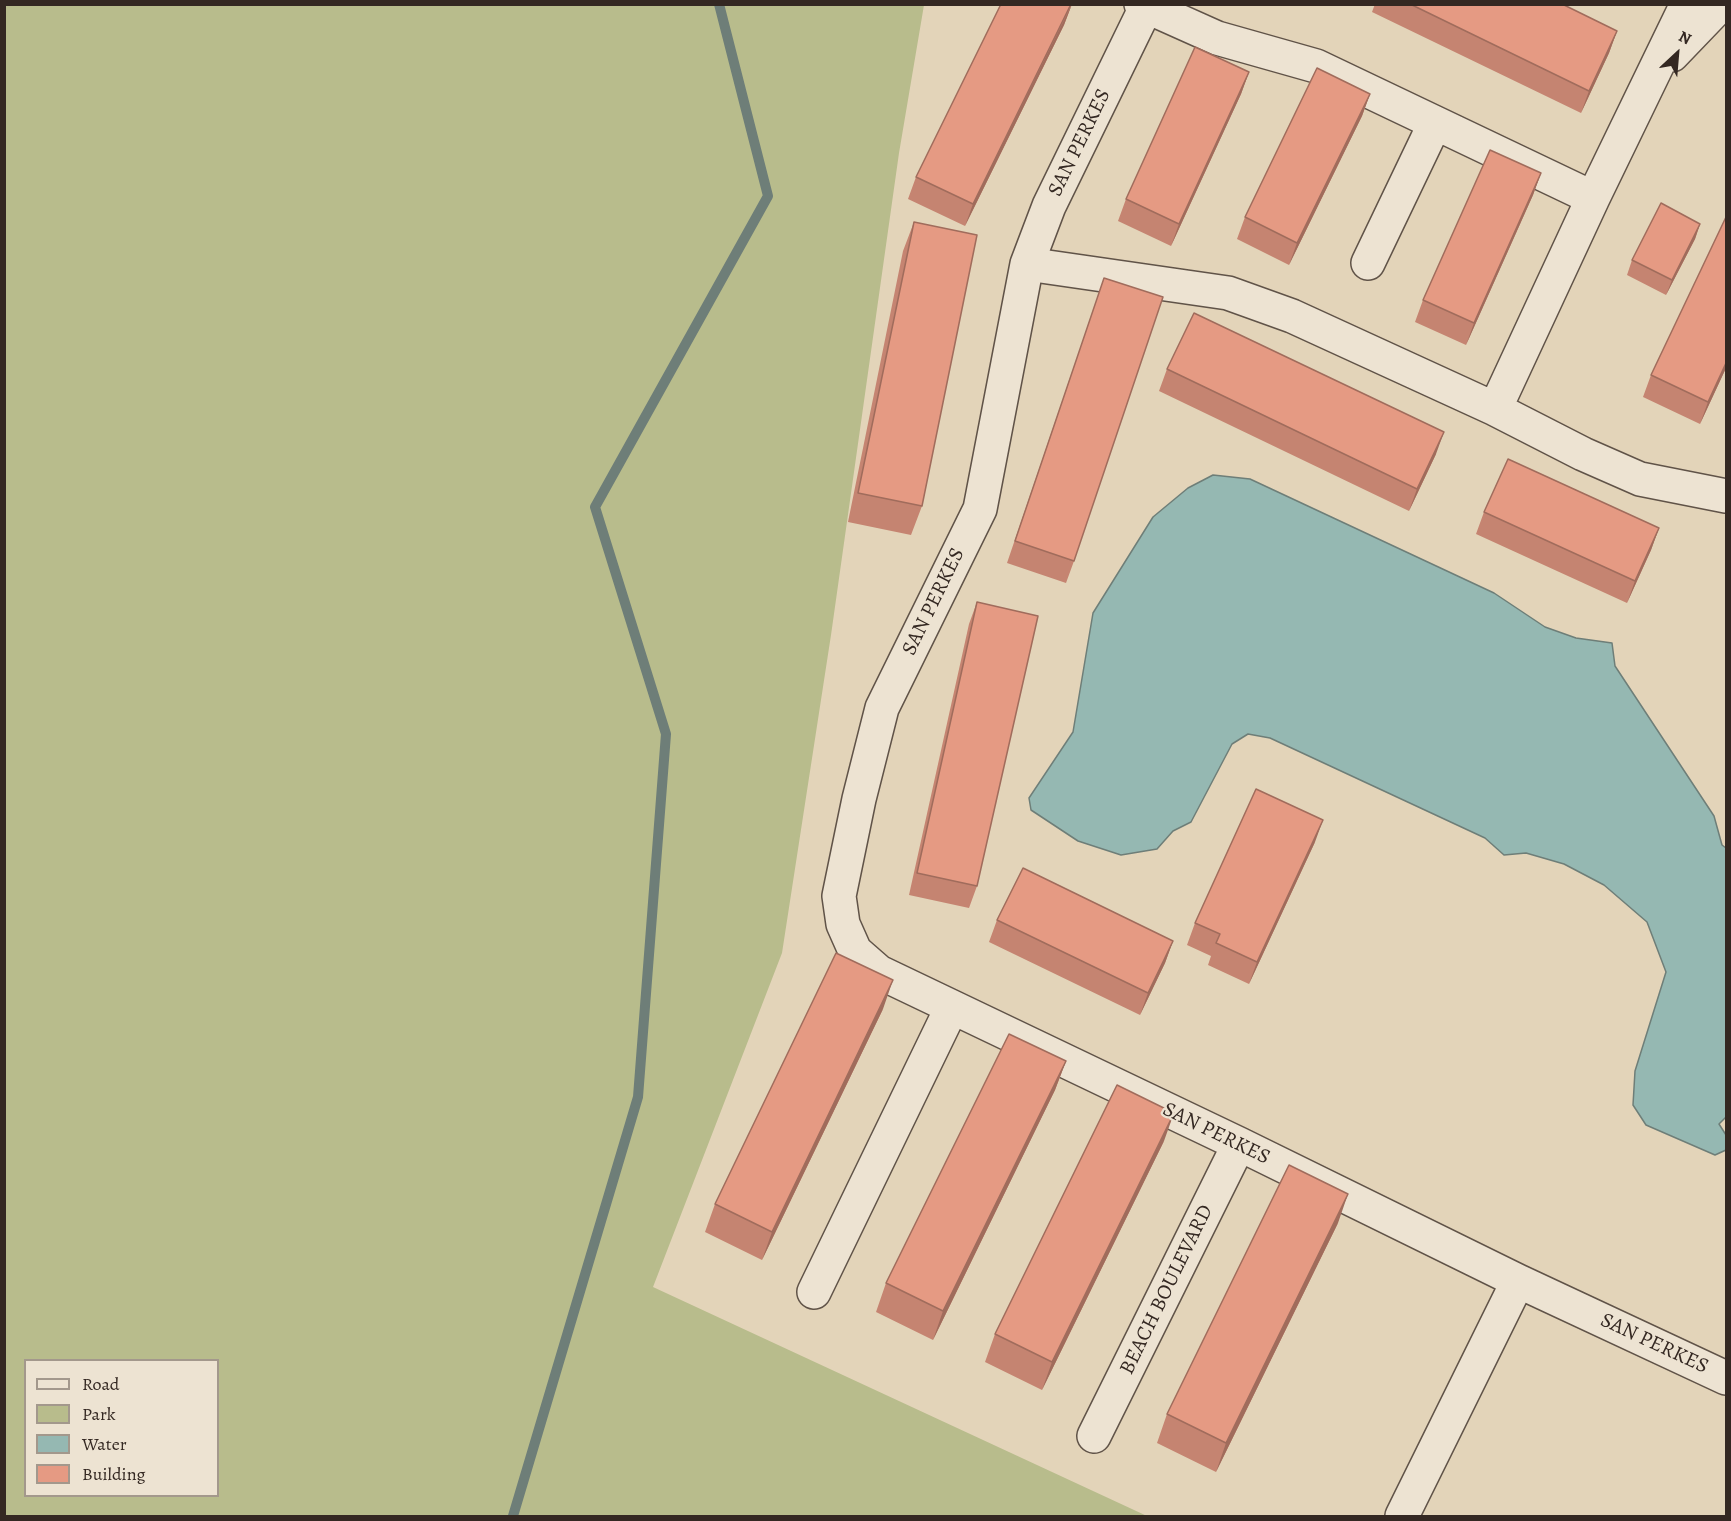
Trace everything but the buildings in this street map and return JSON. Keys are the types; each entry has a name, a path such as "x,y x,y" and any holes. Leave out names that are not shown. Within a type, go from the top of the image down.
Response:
{"street":[{"path":"1495,409 1593,198 1687,4"},
{"path":"1652,75 1721,4"},
{"name":"SAN PERKES","path":"1593,198 1316,66 1217,38 1144,6 1049,206 1027,264 980,509 882,708 859,799 839,896 843,924 855,951 879,972 1239,1144 1518,1281 1726,1378"},
{"path":"1368,263 1435,123"},
{"path":"1027,264 1228,293 1292,316 1495,409 1583,454 1640,479 1726,496"},
{"path":"814,1292 952,1007"},
{"name":"BEACH BOULEVARD","path":"1094,1436 1239,1144"},
{"path":"1402,1516 1518,1281"}],"green space":[{"path":"5,4 924,5 899,153 831,635 782,953 653,1287 1147,1516 5,1516"}],"water":[{"path":"1213,475 1250,479 1494,593 1545,627 1576,638 1612,643 1615,666 1714,816 1722,845 1726,848 1726,1117 1719,1124 1726,1135 1726,1150 1715,1155 1646,1125 1633,1105 1635,1071 1666,972 1647,922 1604,885 1564,864 1526,853 1504,855 1485,838 1270,738 1248,734 1232,744 1191,822 1173,831 1157,849 1121,855 1078,841 1031,810 1029,798 1073,732 1093,613 1153,517 1188,488"}],"waterway":[{"path":"513,1516 638,1097 666,734 595,507 768,196 719,4"}]}
